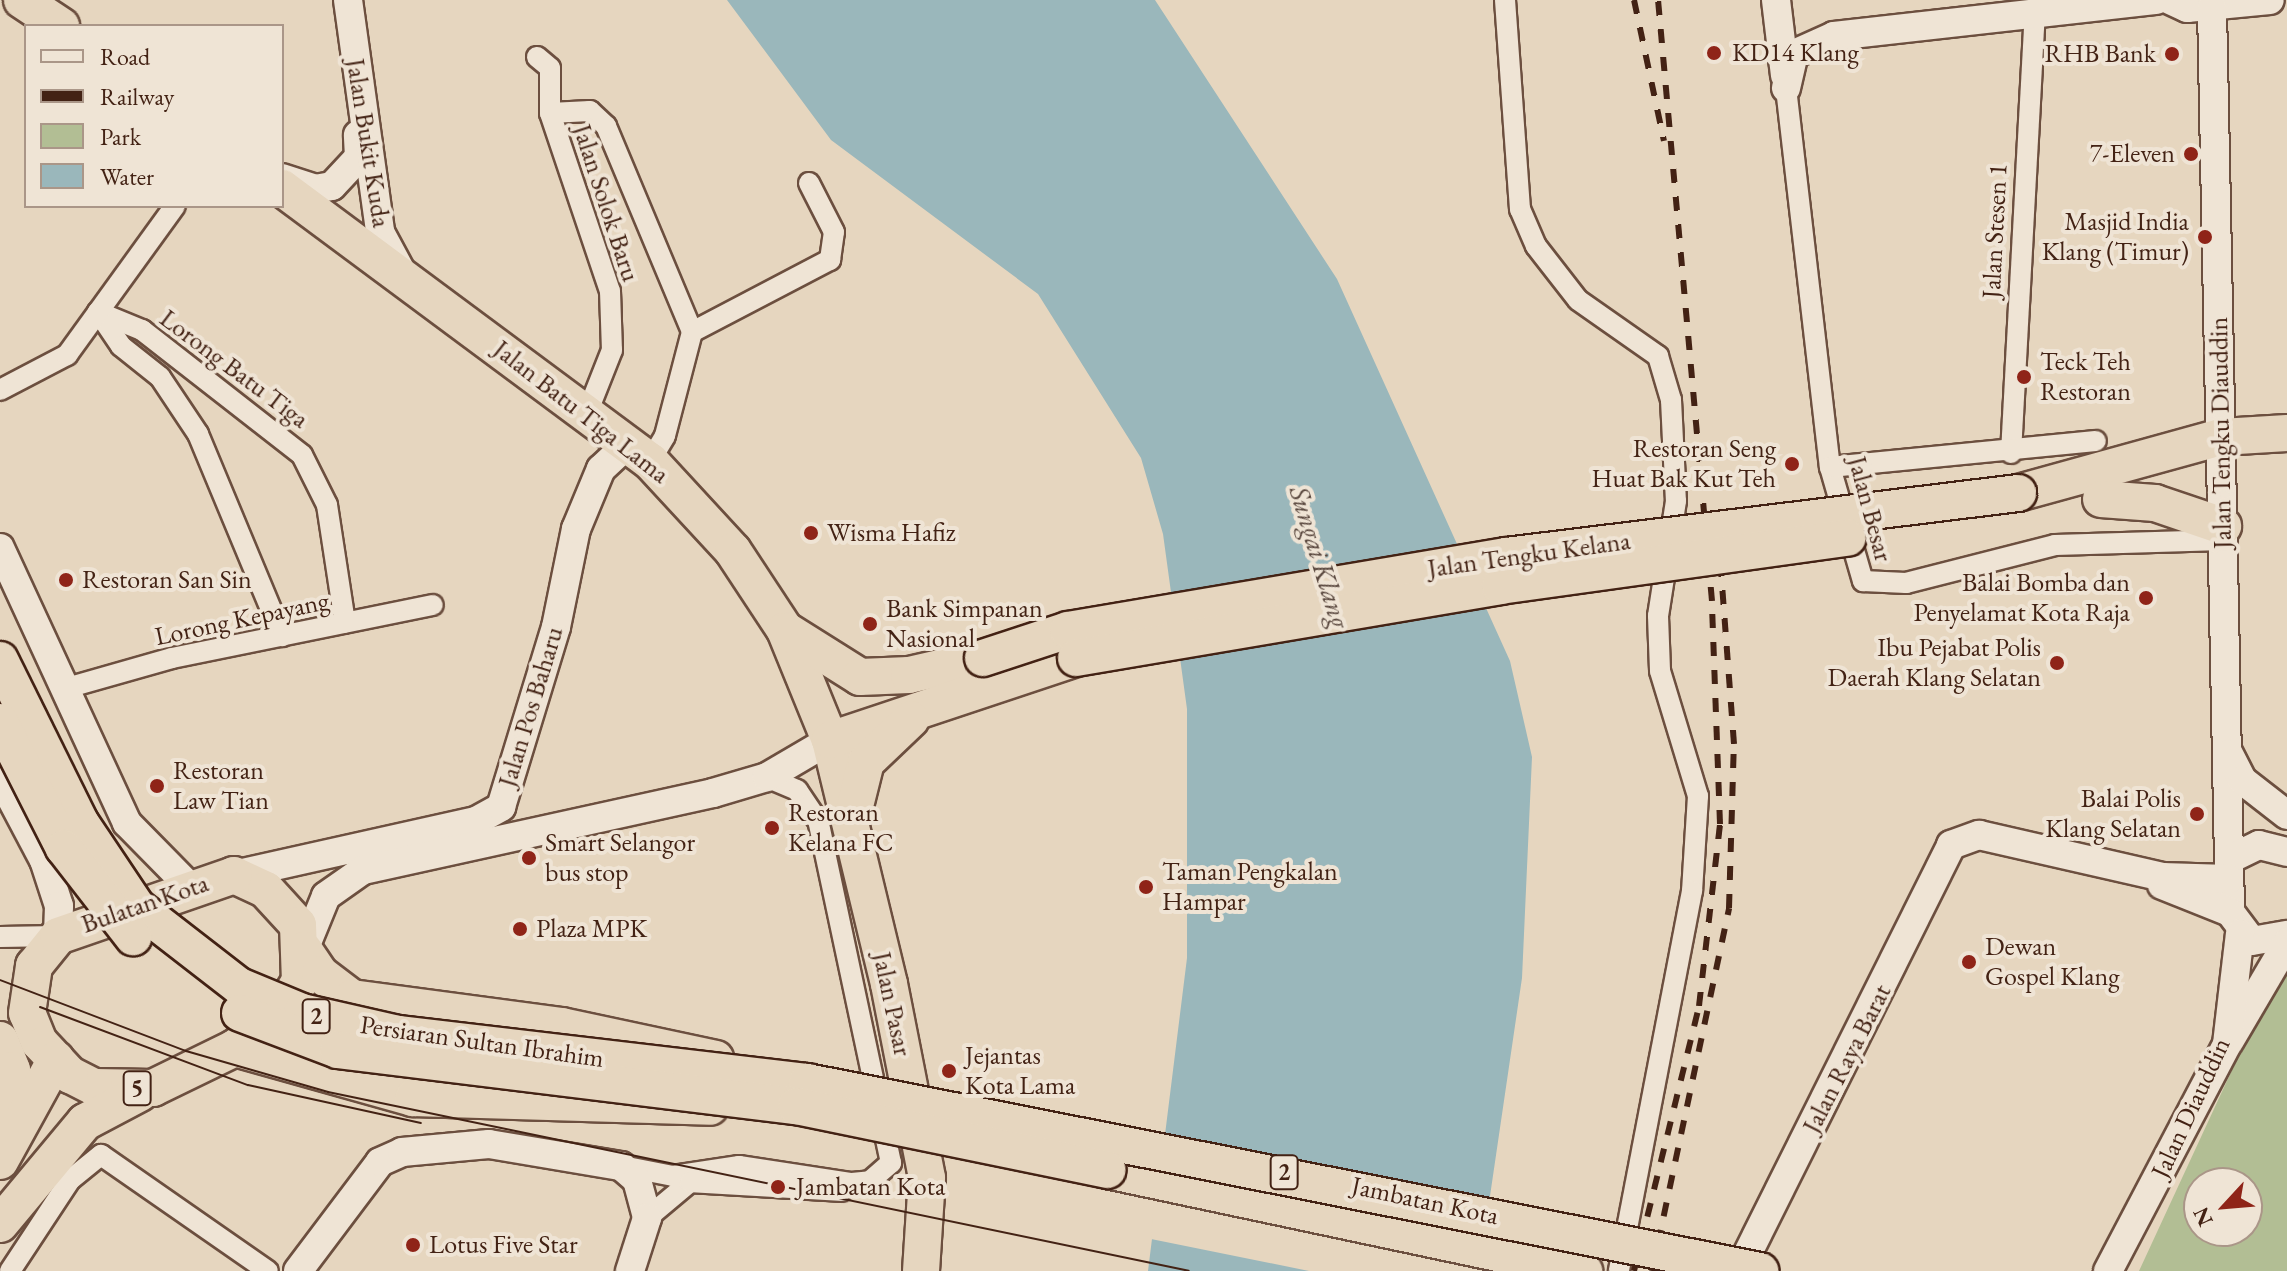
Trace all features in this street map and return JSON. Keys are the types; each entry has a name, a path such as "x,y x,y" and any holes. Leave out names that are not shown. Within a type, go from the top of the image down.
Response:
{"highway":[{"name":"Jalan Batu Tiga Lama","path":"284,189 639,452 733,551 785,630 830,740"},
{"name":"Jalan Tengku Kelana","path":"2019,505 2287,433"},
{"name":"Jalan Tengku Kelana","path":"785,630 860,677 986,670 2019,505 2101,499 2222,448 2287,452"},
{"path":"2101,499 2155,503 2223,533"},
{"name":"Persiaran Sultan Ibrahim","path":"0,660 107,867 168,935 239,986 302,1012 399,1034 801,1094"},
{"name":"Jalan Tengku Kelana","path":"830,740 943,699 986,670"},
{"path":"850,834 866,762 943,699"},
{"name":"Persiaran Sultan Ibrahim","path":"0,722 57,836 111,913 171,970 228,1007 338,1050 801,1094"},
{"name":"Jalan Pasar","path":"830,740 850,834 889,984 927,1178 921,1271"},
{"name":"Bulatan Kota","path":"234,875 284,906 304,950 289,1000 235,1048 153,1088 94,1087 56,1059 14,1007 34,966 58,936 188,885 234,875"},
{"path":"304,950 337,991 372,1002 562,1026 801,1094"},
{"path":"0,1040 12,1070 0,1117"},
{"path":"235,1048 413,1098 581,1109 801,1094"},
{"path":"0,1161 56,1059"},
{"name":"5","path":"0,1224 85,1122 153,1088"},
{"name":"Jambatan Kota","path":"801,1094 1584,1271"},
{"name":"Jambatan Kota","path":"801,1094 1760,1271"}],"main road":[{"name":"Jalan Bukit Kuda","path":"348,0 357,102 380,232 407,280"},
{"path":"1776,0 1792,27 1834,36"},
{"path":"1776,0 1786,88"},
{"path":"1786,88 1794,54 1834,36 2157,0"},
{"path":"2170,0 2212,7 2270,0"},
{"name":"Jalan Tengku Diauddin","path":"2212,7 2229,869"},
{"path":"284,179 315,189 349,175 359,157 357,102"},
{"name":"Jalan Pos Baharu","path":"234,875 476,821 501,807 556,627 576,529 601,469 639,452"},
{"path":"0,548 127,823 188,885"},
{"path":"304,950 326,896 348,877 767,777 830,740"},
{"path":"2228,752 2242,780 2287,815"},
{"path":"0,777 44,860 59,906 58,936"},
{"path":"501,807 529,835"},
{"name":"Jalan Raya Barat","path":"1739,1271 1760,1218 1824,1109 1951,845 1979,835 2112,867"},
{"path":"2112,867 2229,869 2259,845 2287,852"},
{"path":"2112,867 2235,923 2266,943 2287,935"},
{"name":"Jalan Diauddin","path":"2113,1267 2227,1044 2235,923 2229,869"},
{"path":"2227,1044 2287,943"},
{"path":"298,1271 351,1193 380,1162 402,1152 489,1144 621,1166 637,1180 647,1218 630,1271"},
{"path":"1711,1271 1760,1218"}],"street":[{"path":"1505,0 1520,209 1536,246 1578,300 1658,356 1671,400 1676,501 1658,616 1660,671 1697,812 1692,891 1619,1271"},
{"name":"Jalan Stesen 1","path":"2011,453 2035,14"},
{"name":"Jalan Solok Baru","path":"537,57 550,68 550,113 610,291 612,350 587,413"},
{"name":"Jalan Besar","path":"1786,88 1804,196 1830,467 1853,567 1863,581 1906,583 2055,545 2223,533"},
{"path":"550,113 590,111 606,126 692,332 665,436 639,452"},
{"path":"692,332 830,260 834,232 809,183"},
{"path":"0,390 67,355 174,208"},
{"name":"Lorong Batu Tiga","path":"98,312 142,330 302,455 327,505 345,623"},
{"name":"Lorong Batu Tiga","path":"98,312 121,346 160,377 198,434 282,636"},
{"path":"1830,467 2011,453 2096,441"},
{"name":"Lorong Kepayang","path":"63,689 282,636 433,605"},
{"path":"621,1166 673,1176 739,1166 852,1183 870,1181 891,1163 827,847 809,804 785,781 767,777"},
{"path":"0,937 58,936"},
{"path":"647,1218 690,1182 869,1189 889,1184 919,1146"},
{"path":"10,1271 82,1163 101,1155 268,1271"}],"green space":[{"path":"2287,971 2287,1271 2139,1271 2183,1176 2183,1247 2263,1247 2263,1167 2187,1167 2263,1003"}],"water":[{"name":"Sungai Klang","path":"727,0 1155,0 1337,279 1510,661 1532,757 1522,978 1479,1271 1148,1271 1187,958 1187,709 1163,534 1141,458 1038,294 831,140"}],"pier":[{"path":"1158,1134 1495,1201 1483,1271 1309,1271 1151,1239"}],"tram line":[{"path":"0,980 186,1051 328,1092 1189,1271"},
{"path":"40,1007 248,1085 421,1123"}],"railway":[{"path":"1634,0 1664,141"},
{"path":"1634,1271 1699,1006 1720,824 1712,601 1658,0"},
{"path":"1652,1271 1729,908 1734,744 1721,570"}],"place":[{"name":"KD14 Klang","path":"1714,53"},
{"name":"RHB Bank","path":"2172,54"},
{"name":"7-Eleven","path":"2191,154"},
{"name":"Masjid India Klang (Timur)","path":"2205,237"},
{"name":"Teck Teh Restoran","path":"2024,377"},
{"name":"Restoran Seng Huat Bak Kut Teh","path":"1792,464"},
{"name":"Wisma Hafiz","path":"811,533"},
{"name":"Restoran San Sin","path":"66,580"},
{"name":"Balai Bomba dan Penyelamat Kota Raja","path":"2146,598"},
{"name":"Bank Simpanan Nasional","path":"870,624"},
{"name":"Ibu Pejabat Polis Daerah Klang Selatan","path":"2057,663"},
{"name":"Restoran Law Tian","path":"157,786"},
{"name":"Balai Polis Klang Selatan","path":"2197,814"},
{"name":"Restoran Kelana FC","path":"772,828"},
{"name":"Smart Selangor bus stop","path":"529,858"},
{"name":"Taman Pengkalan Hampar","path":"1146,887"},
{"name":"Plaza MPK","path":"520,929"},
{"name":"Dewan Gospel Klang","path":"1969,962"},
{"name":"Jejantas Kota Lama","path":"949,1071"},
{"name":"Jambatan Kota","path":"778,1187"},
{"name":"Lotus Five Star","path":"413,1245"}]}
